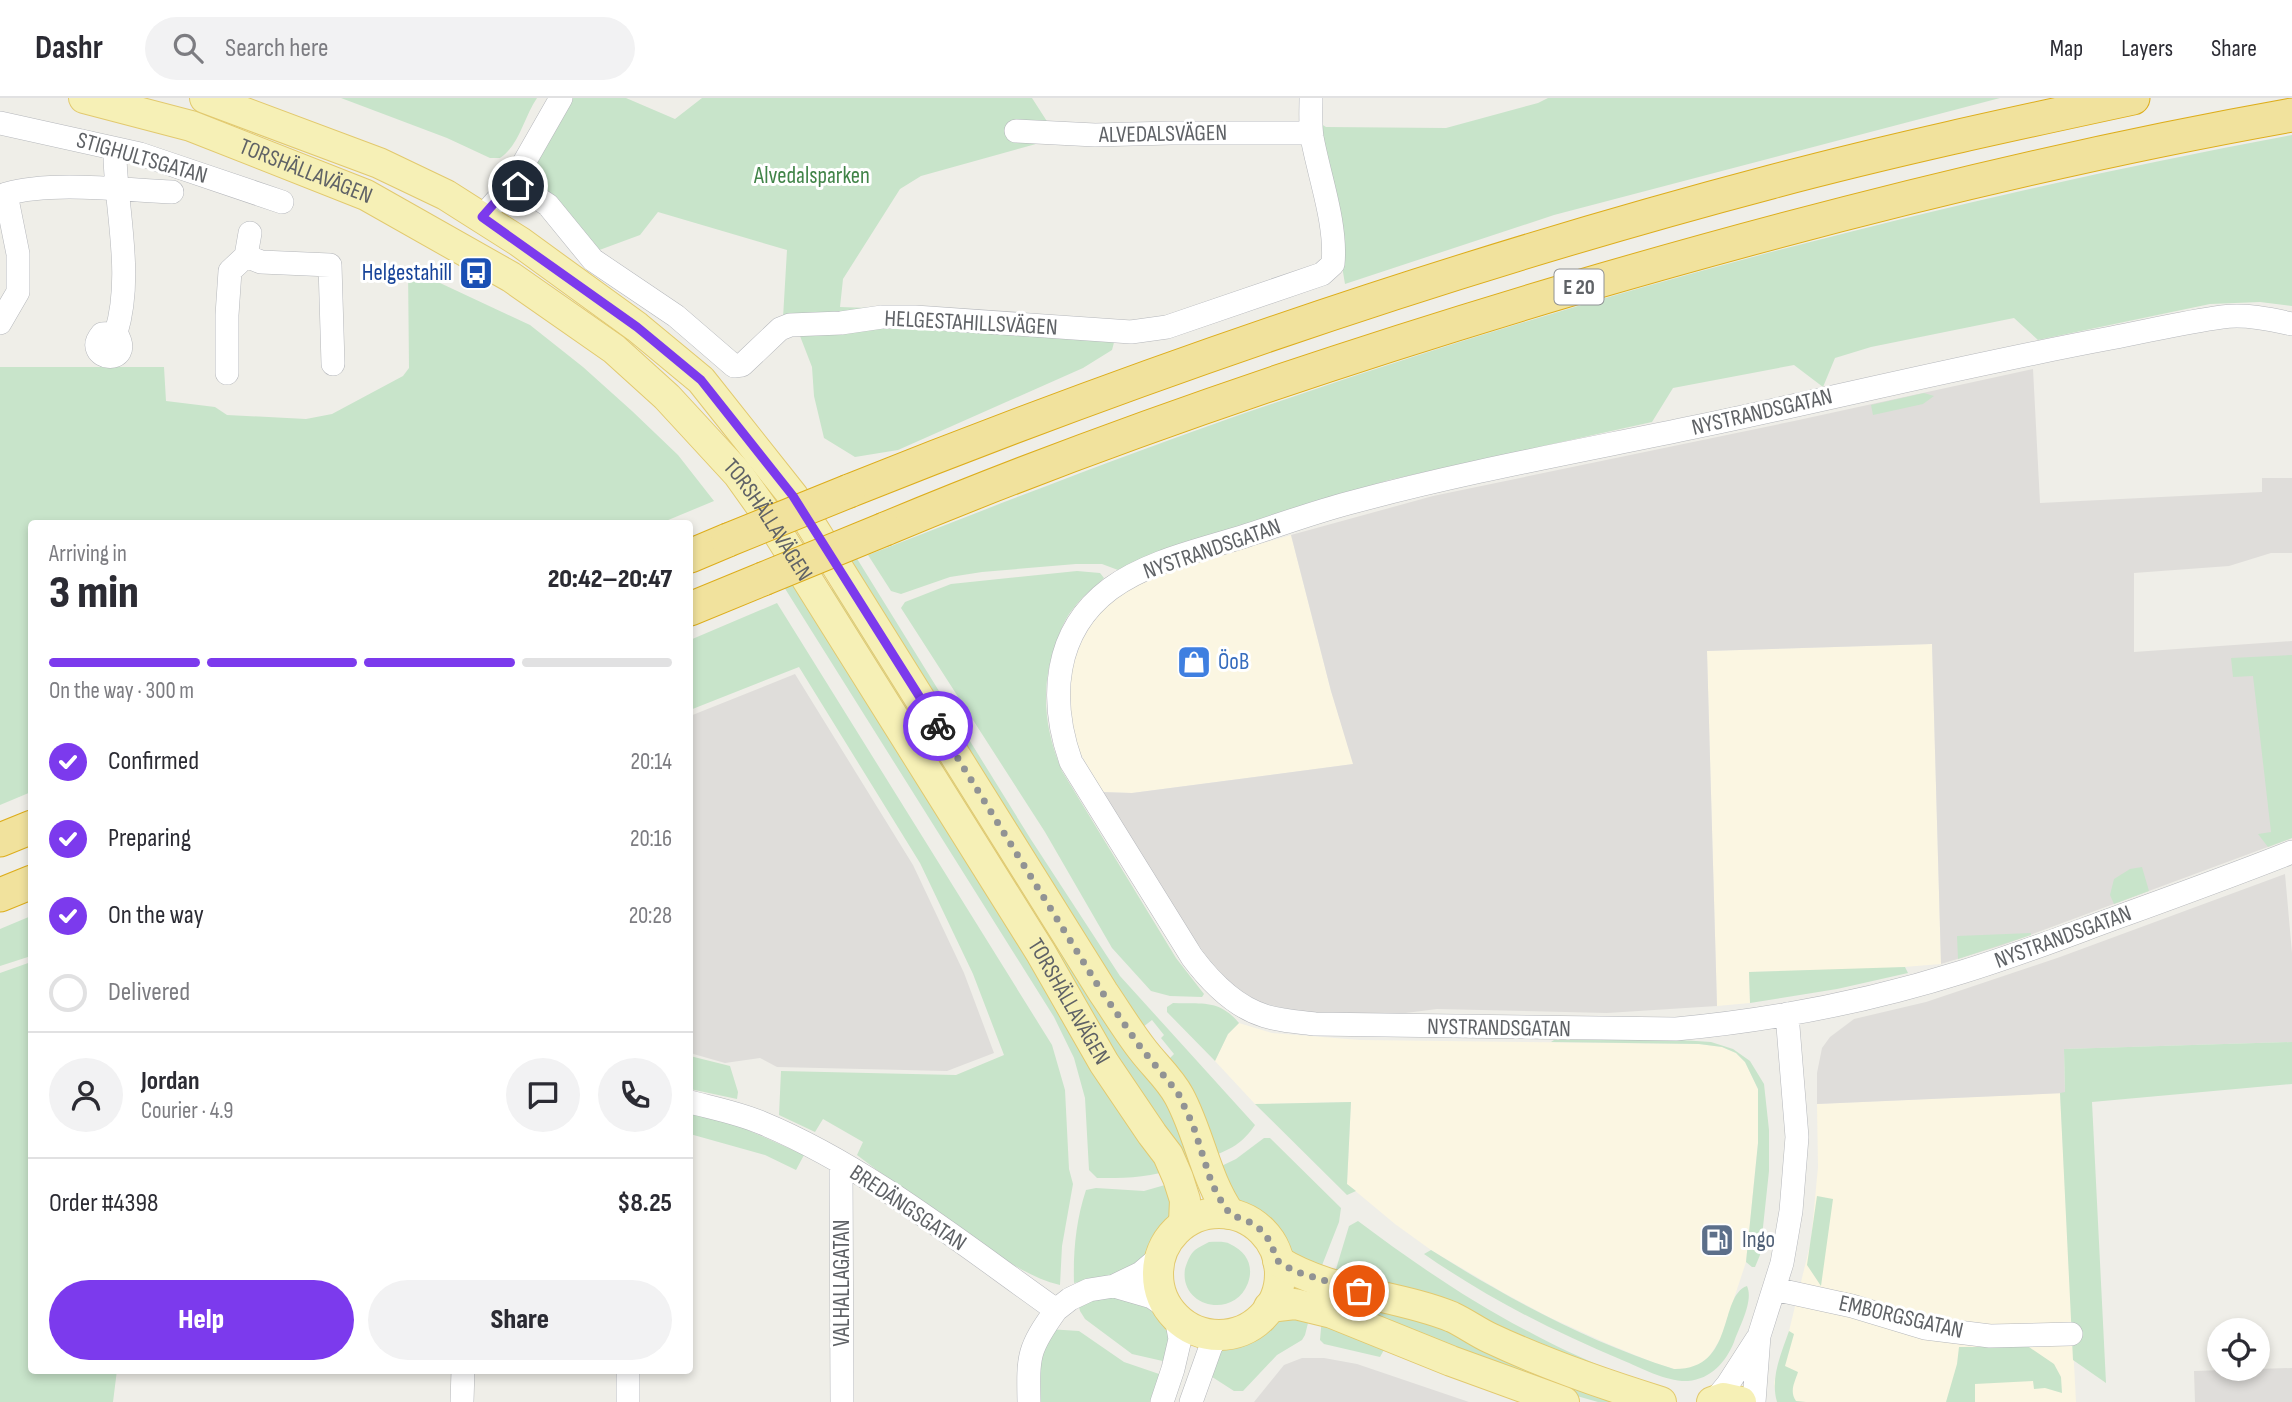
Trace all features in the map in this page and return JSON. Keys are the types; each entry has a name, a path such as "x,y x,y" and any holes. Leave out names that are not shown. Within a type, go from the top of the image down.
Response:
{"highway":[{"name":"E 20","path":"693,555 1098,394 1418,284 1773,182 1979,131 2133,98"},
{"name":"E 20","path":"693,608 886,529 1186,414 1425,332 1677,258 1904,199 2078,157 2292,115"},
{"path":"0,840 28,829"},
{"path":"0,895 28,883"}],"main road":[{"name":"TORSHÄLLAVÄGEN","path":"84,98 204,131 366,195 511,277 614,349 667,397 738,474 763,509 1034,941 1104,1063 1168,1155 1185,1200 1184,1223"},
{"name":"TORSHÄLLAVÄGEN","path":"205,98 379,163 446,195 482,217 637,327 701,380 793,496 1102,992 1141,1048 1178,1093 1193,1125 1211,1181 1230,1214"},
{"path":"465,250 482,217"},
{"path":"1207,1214 1230,1214 1252,1223 1269,1240 1278,1261 1279,1285 1262,1317 1242,1330 1219,1335 1196,1330 1172,1312 1159,1286 1158,1274 1161,1256 1168,1240 1184,1223 1207,1214"},
{"path":"1278,1261 1294,1271 1322,1281 1405,1302 1453,1318 1489,1338 1572,1373 1661,1402"},
{"path":"1269,1307 1295,1304 1332,1313 1451,1361 1564,1402"}],"street":[{"name":"HELGESTAHILLSVÄGEN","path":"513,182 548,205 593,260 676,317 738,367 780,329 790,325 841,323 883,317 926,317 1131,331 1167,327 1322,274 1333,264 1334,252 1311,133 1311,98"},
{"path":"482,217 513,182 552,101"},
{"name":"STIGHULTSGATAN","path":"0,123 139,154 282,202"},
{"name":"ALVEDALSVÄGEN","path":"1016,131 1095,135 1311,133"},
{"path":"115,158 123,256 121,315 116,333"},
{"path":"0,323 18,292 18,254 6,194 22,190 172,192"},
{"path":"228,373 227,315 230,271 248,244 261,262 330,265 333,364"},
{"name":"NYSTRANDSGATAN","path":"2292,324 2271,319 2226,316 2041,351 1346,503 1163,562 1109,590 1081,620 1070,640 1059,680 1057,701 1059,720 1071,762 1204,973 1254,1012 1268,1017 1315,1024 1676,1029 1787,1014 1896,991 1963,972 2222,880 2292,852"},
{"path":"1754,1402 1759,1336 1782,1263 1791,1211 1797,1138 1787,1014"},
{"name":"BREDÄNGSGATAN","path":"693,1103 760,1121 801,1140 905,1203 1056,1310"},
{"name":"VALHALLAGATAN","path":"841,1164 842,1402"},
{"path":"1029,1402 1028,1373 1032,1346 1056,1310 1070,1299 1089,1290 1114,1286 1141,1273 1161,1256"},
{"path":"1114,1286 1152,1297 1172,1312 1180,1339 1162,1402"},
{"name":"EMBORGSGATAN","path":"1774,1289 1852,1306 1925,1328 1990,1336 2071,1334"},
{"path":"1191,1402 1211,1346 1219,1335"},
{"path":"1723,1401 1728,1384 1759,1336"},
{"path":"462,1402 463,1374"},
{"path":"628,1374 628,1402"}],"shaded area":[{"path":"2033,369 2040,503 2262,492 2262,478 2292,478 2292,553 2271,553 2229,566 2134,573 2134,652 2292,641 2292,838 2003,945 1941,964 1932,644 1707,651 1717,1006 1607,1013 1437,1009 1398,1014 1329,1015 1259,1002 1234,987 1208,958 1181,921 1101,792 1132,793 1353,764 1331,691 1291,535 1433,496"},
{"path":"1291,535 1331,691 1354,764 1132,793 1101,792 1072,737 1069,679 1075,656 1088,629 1105,607 1128,589 1214,557"},
{"path":"1932,644 1941,964 1879,969 1749,972 1750,1003 1717,1006 1707,651"},
{"path":"795,674 913,865 964,973 994,1053 947,1071 777,1067 760,1058 725,1063 693,1054 693,715"},
{"path":"2285,874 2292,953 2292,1042 2064,1049 2065,1093 1817,1104 1817,1073 1822,1048 1830,1037 1854,1019 1926,1002 2060,957"},
{"path":"1239,1023 1272,1033 1360,1040 1699,1044 1722,1047 1736,1053 1745,1062 1758,1089 1758,1143 1746,1262 1721,1338 1709,1357 1699,1365 1687,1369 1674,1369 1652,1362 1549,1317 1431,1250 1347,1184 1351,1102 1255,1104 1215,1061 1228,1034"},
{"path":"2060,1093 2076,1402 1777,1402 1774,1383 1811,1241 1818,1167 1817,1104"},
{"path":"1302,1358 1324,1358 1357,1364 1469,1402 1254,1402 1284,1365"},
{"path":"2292,1368 2292,1402 2195,1402 2194,1371 2207,1371 2207,1381 2270,1381 2270,1369"}],"green space":[{"path":"341,98 537,98 507,153 500,158 490,158 447,138"},
{"name":"Alvedalsparken","path":"569,98 626,98 675,119 702,98 1032,98 1050,126 1036,144 921,176 900,189 843,279 840,307 988,312 1117,331 1112,350 1083,368 898,450 855,457 824,438 814,396 812,367 800,336 783,318 787,250 658,212 640,235 594,252 572,220 526,170"},
{"path":"1548,98 2000,98 1554,215 1345,284 1318,122 1326,127 1446,128"},
{"path":"2292,135 2292,306 2260,302 2210,304 2038,340 2014,318 1871,347 1835,358 1823,387 1794,365 1673,388 1652,422 1389,480 1179,545 1118,570 1102,564 1076,564 982,572 950,577 901,594 891,591 868,555 1241,414 1540,317 1789,247 1914,216 2165,160"},
{"path":"408,268 530,325 583,367 678,455 714,501 668,520 28,520 28,793 0,805 0,367 164,367 166,401 215,407 227,415 306,419 332,414 403,376 409,368"},
{"path":"1924,393 1934,396 1923,404 1873,415 1871,405"},
{"path":"856,557 1030,838 1120,976 1255,1125 1236,1145 1210,1157 1168,1060 1174,1054 1161,1038 1164,1035 1152,1020 1143,1027 848,561"},
{"path":"1077,571 1100,573 1104,578 1070,613 1056,643 1046,691 1051,739 1062,771 1176,958 1204,994 1202,997 1170,996 1151,991 1112,948 1045,832 901,608 905,602 951,584"},
{"path":"794,582 1168,1171 1124,1178 1097,1178 1089,1170 1085,1098 1074,1058 1054,1017 784,587"},
{"path":"833,588 1176,1113 1197,1160 1181,1166 1142,1097 830,591"},
{"path":"777,603 1052,1045 1065,1090 1069,1169 1073,1184 1062,1246 1060,1285 1011,1264 919,1202 857,1155 863,1142 823,1119 815,1132 779,1115 781,1071 956,1075 1004,1055 973,974 920,863 799,667 693,709 693,639"},
{"path":"2292,655 2292,838 2268,847 2258,834 2271,832 2253,676 2233,677 2231,658"},
{"path":"2142,867 2149,891 2114,904 2110,895 2114,879 2130,869"},
{"path":"28,917 28,957 0,966 0,929"},
{"path":"2031,935 1958,959 1957,936"},
{"path":"28,963 28,1374 116,1374 113,1402 0,1402 0,973"},
{"path":"1905,967 1908,973 1837,989 1750,1003 1749,972"},
{"path":"1173,1003 1217,1006 1239,1023 1228,1034 1215,1061 1167,1012 1167,1007"},
{"path":"1665,1039 1711,1042 1733,1049 1750,1061 1764,1084 1769,1130 1769,1171 1760,1255 1755,1267 1746,1262 1758,1143 1758,1089 1745,1062 1736,1053 1722,1047 1699,1044 1551,1042"},
{"path":"2292,1042 2292,1084 2092,1102 2106,1383 2073,1360 2060,1093 2065,1092 2064,1049"},
{"path":"693,1057 730,1066 738,1092 737,1099 693,1090"},
{"path":"1351,1102 1347,1184 1356,1191 1347,1195 1255,1104"},
{"path":"693,1112 741,1127 804,1155 796,1170 765,1155 693,1135"},
{"path":"1264,1138 1270,1138 1341,1208 1339,1222 1319,1273 1293,1260 1265,1219 1229,1196 1213,1170 1236,1159"},
{"path":"1172,1183 1174,1206 1169,1220 1159,1232 1150,1253 1137,1267 1115,1275 1074,1283 1076,1236 1086,1190 1096,1188 1144,1191"},
{"path":"1817,1196 1833,1199 1821,1286 1807,1265"},
{"path":"1358,1221 1489,1310 1556,1346 1623,1376 1333,1279 1349,1226"},
{"path":"1209,1242 1226,1242 1236,1247 1245,1255 1249,1265 1250,1277 1241,1295 1220,1305 1199,1300 1190,1292 1185,1282 1185,1269 1190,1256"},
{"path":"1431,1250 1549,1317 1611,1346 1674,1369 1694,1366 1707,1358 1717,1346 1738,1292 1747,1286 1749,1299 1734,1342 1722,1363 1704,1377 1680,1381 1646,1370 1520,1312 1471,1285 1424,1254"},
{"path":"1330,1291 1412,1314 1638,1402 1598,1402 1492,1372 1365,1315"},
{"path":"1103,1294 1143,1306 1160,1317 1169,1335 1167,1362 1132,1354 1085,1319 1077,1299"},
{"path":"1310,1315 1302,1340 1277,1355 1243,1391 1234,1391 1206,1373 1216,1355 1273,1320"},
{"path":"1322,1317 1385,1348 1380,1357 1324,1344 1320,1340"},
{"path":"1048,1329 1079,1331 1124,1362 1165,1376 1155,1402 1036,1402 1036,1369"},
{"path":"1789,1331 1794,1334 1785,1366 1798,1372 1793,1394 1796,1401 1806,1402 1777,1402 1776,1375"},
{"path":"1959,1347 2029,1347 2054,1364 2061,1377 2062,1393 2045,1388 2034,1389 2033,1381 1975,1384 1975,1402 1946,1402"}],"way so far":[{"path":"938,726 1102,992 1141,1048 1178,1093 1193,1125 1211,1181 1230,1214 1242,1217 1261,1230 1275,1250 1278,1261 1294,1271 1359,1291"}],"place":[{"name":"Helgestahill","path":"476,273"},
{"name":"ÖoB","path":"1194,662"},
{"name":"Ingo","path":"1717,1240"}],"route":[{"path":"518,186 513,182 482,217 637,327 701,380 793,496 938,726"}]}
